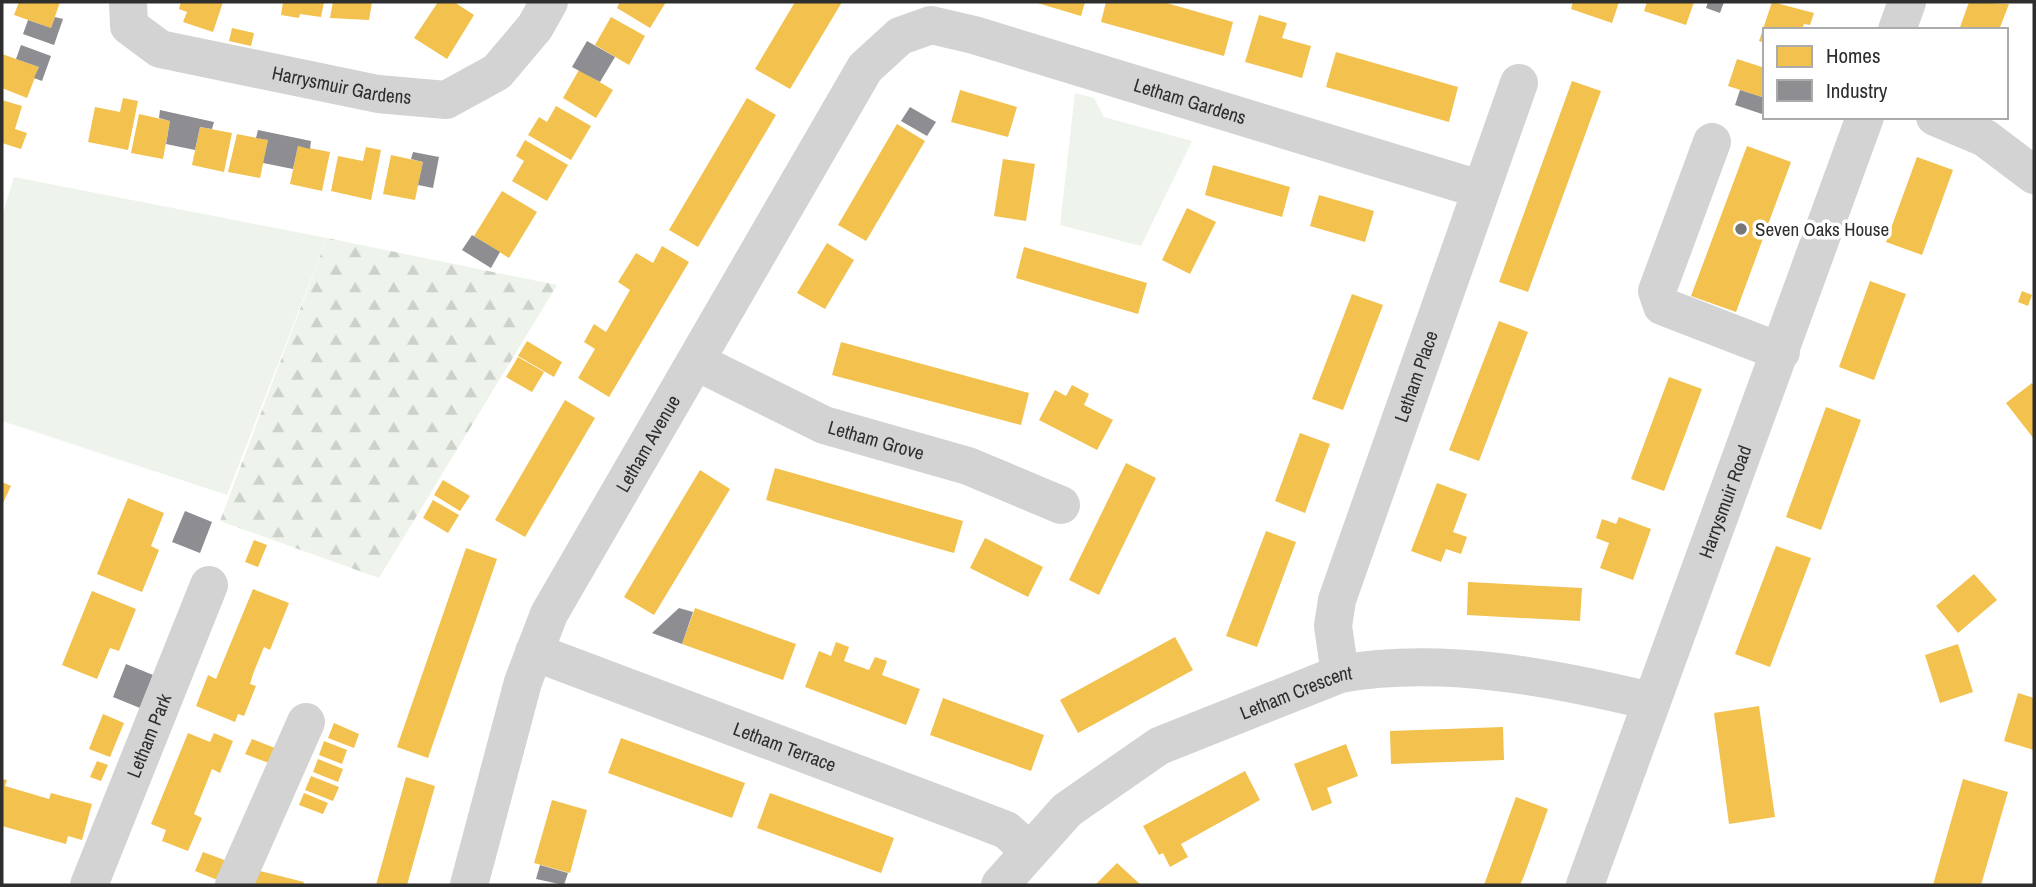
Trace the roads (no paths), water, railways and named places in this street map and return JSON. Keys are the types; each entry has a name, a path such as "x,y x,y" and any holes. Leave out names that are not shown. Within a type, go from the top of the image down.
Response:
{"street":[{"name":"Harrysmuir Gardens","path":"128,2 129,26 160,49 378,94 446,100 497,72 535,27 550,2"},
{"path":"1898,28 1907,2"},
{"name":"Letham Gardens","path":"900,36 931,25 974,35 1479,189"},
{"name":"Letham Avenue","path":"469,885 523,682 549,614 865,68 900,36"},
{"name":"Letham Place","path":"1340,674 1333,626 1337,600 1479,189 1519,83"},
{"name":"Harrysmuir Road","path":"1585,885 1864,119"},
{"path":"1940,119 1985,138 2034,175"},
{"path":"1713,142 1657,291 1662,306 1781,352"},
{"name":"Letham Grove","path":"697,362 824,425 968,467 1061,504"},
{"name":"Letham Park","path":"89,885 209,585"},
{"name":"Letham Terrace","path":"534,652 1006,830 1030,850"},
{"name":"Letham Crescent","path":"1000,885 1068,810 1159,746 1340,674 1362,670 1462,669 1562,680 1650,701"},
{"path":"234,885 306,722"}],"place":[{"name":"Seven Oaks House","path":"1741,229"}]}
